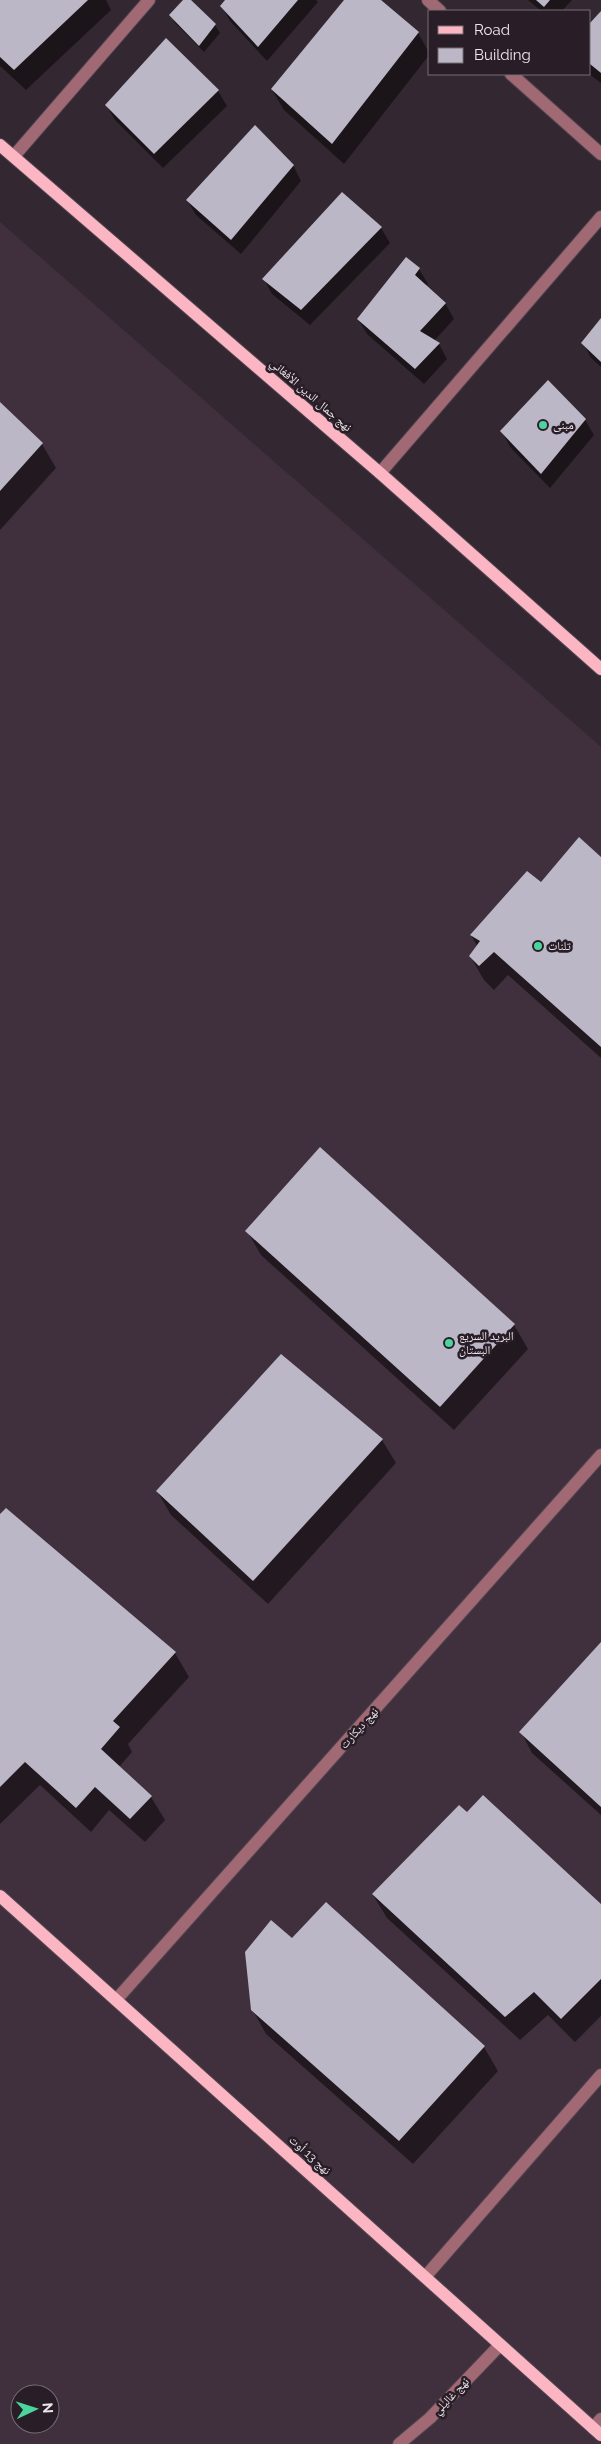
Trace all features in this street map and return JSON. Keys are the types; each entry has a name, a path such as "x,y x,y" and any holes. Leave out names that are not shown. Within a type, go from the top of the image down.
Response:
{"main road":[{"name":"نهج جمال الدين الأفغاني","path":"0,145 380,473 601,669"},
{"name":"نهج 13 أوت","path":"0,1896 500,2345 598,2428"}],"street":[{"path":"14,156 149,0"},
{"path":"428,0 439,10"},
{"path":"512,75 601,154"},
{"path":"380,473 601,217"},
{"name":"نهج ديكارت","path":"116,2000 601,1455"},
{"path":"425,2277 601,2075"},
{"name":"نهج غاليلي","path":"399,2444 430,2418 500,2345"}],"shaded area":[{"path":"0,222 601,747 601,2444 0,2444"}],"building":[{"path":"0,0 88,0 14,70 0,57"},
{"path":"183,0 191,0 216,24 199,46 169,15"},
{"path":"225,0 298,0 258,47 220,6"},
{"path":"344,0 381,0 419,32 332,144 271,89"},
{"path":"536,0 550,0 544,7"},
{"path":"601,11 601,73 591,65 591,22"},
{"path":"166,38 219,90 154,154 105,105"},
{"path":"255,125 294,165 231,240 186,200"},
{"path":"342,192 382,227 301,310 262,279"},
{"path":"406,257 420,268 415,275 446,303 420,331 440,343 415,369 357,319"},
{"path":"601,318 601,362 581,343"},
{"name":"مبنى","path":"548,380 586,419 541,474 500,431"},
{"path":"0,402 43,443 0,491"},
{"name":"تلنات","path":"579,837 601,857 601,1047 494,952 479,966 469,956 480,941 470,935 527,871 541,882"},
{"path":"320,1147 515,1324 440,1407 245,1231"},
{"path":"281,1354 383,1439 253,1581 156,1491"},
{"path":"6,1508 176,1652 113,1721 120,1727 101,1749 152,1796 130,1819 95,1787 76,1808 25,1762 0,1787 0,1514"},
{"path":"601,1642 601,1807 519,1732"},
{"path":"483,1795 601,1904 601,1979 561,2019 534,1992 505,2017 372,1894 459,1805 467,1812"},
{"path":"326,1902 485,2046 399,2141 251,2010 245,1952 271,1920 292,1938"}],"place":[{"name":"مبنى","path":"543,425"},
{"name":"تلنات","path":"538,946"},
{"name":"البريد السريع البستان","path":"449,1343"}]}
